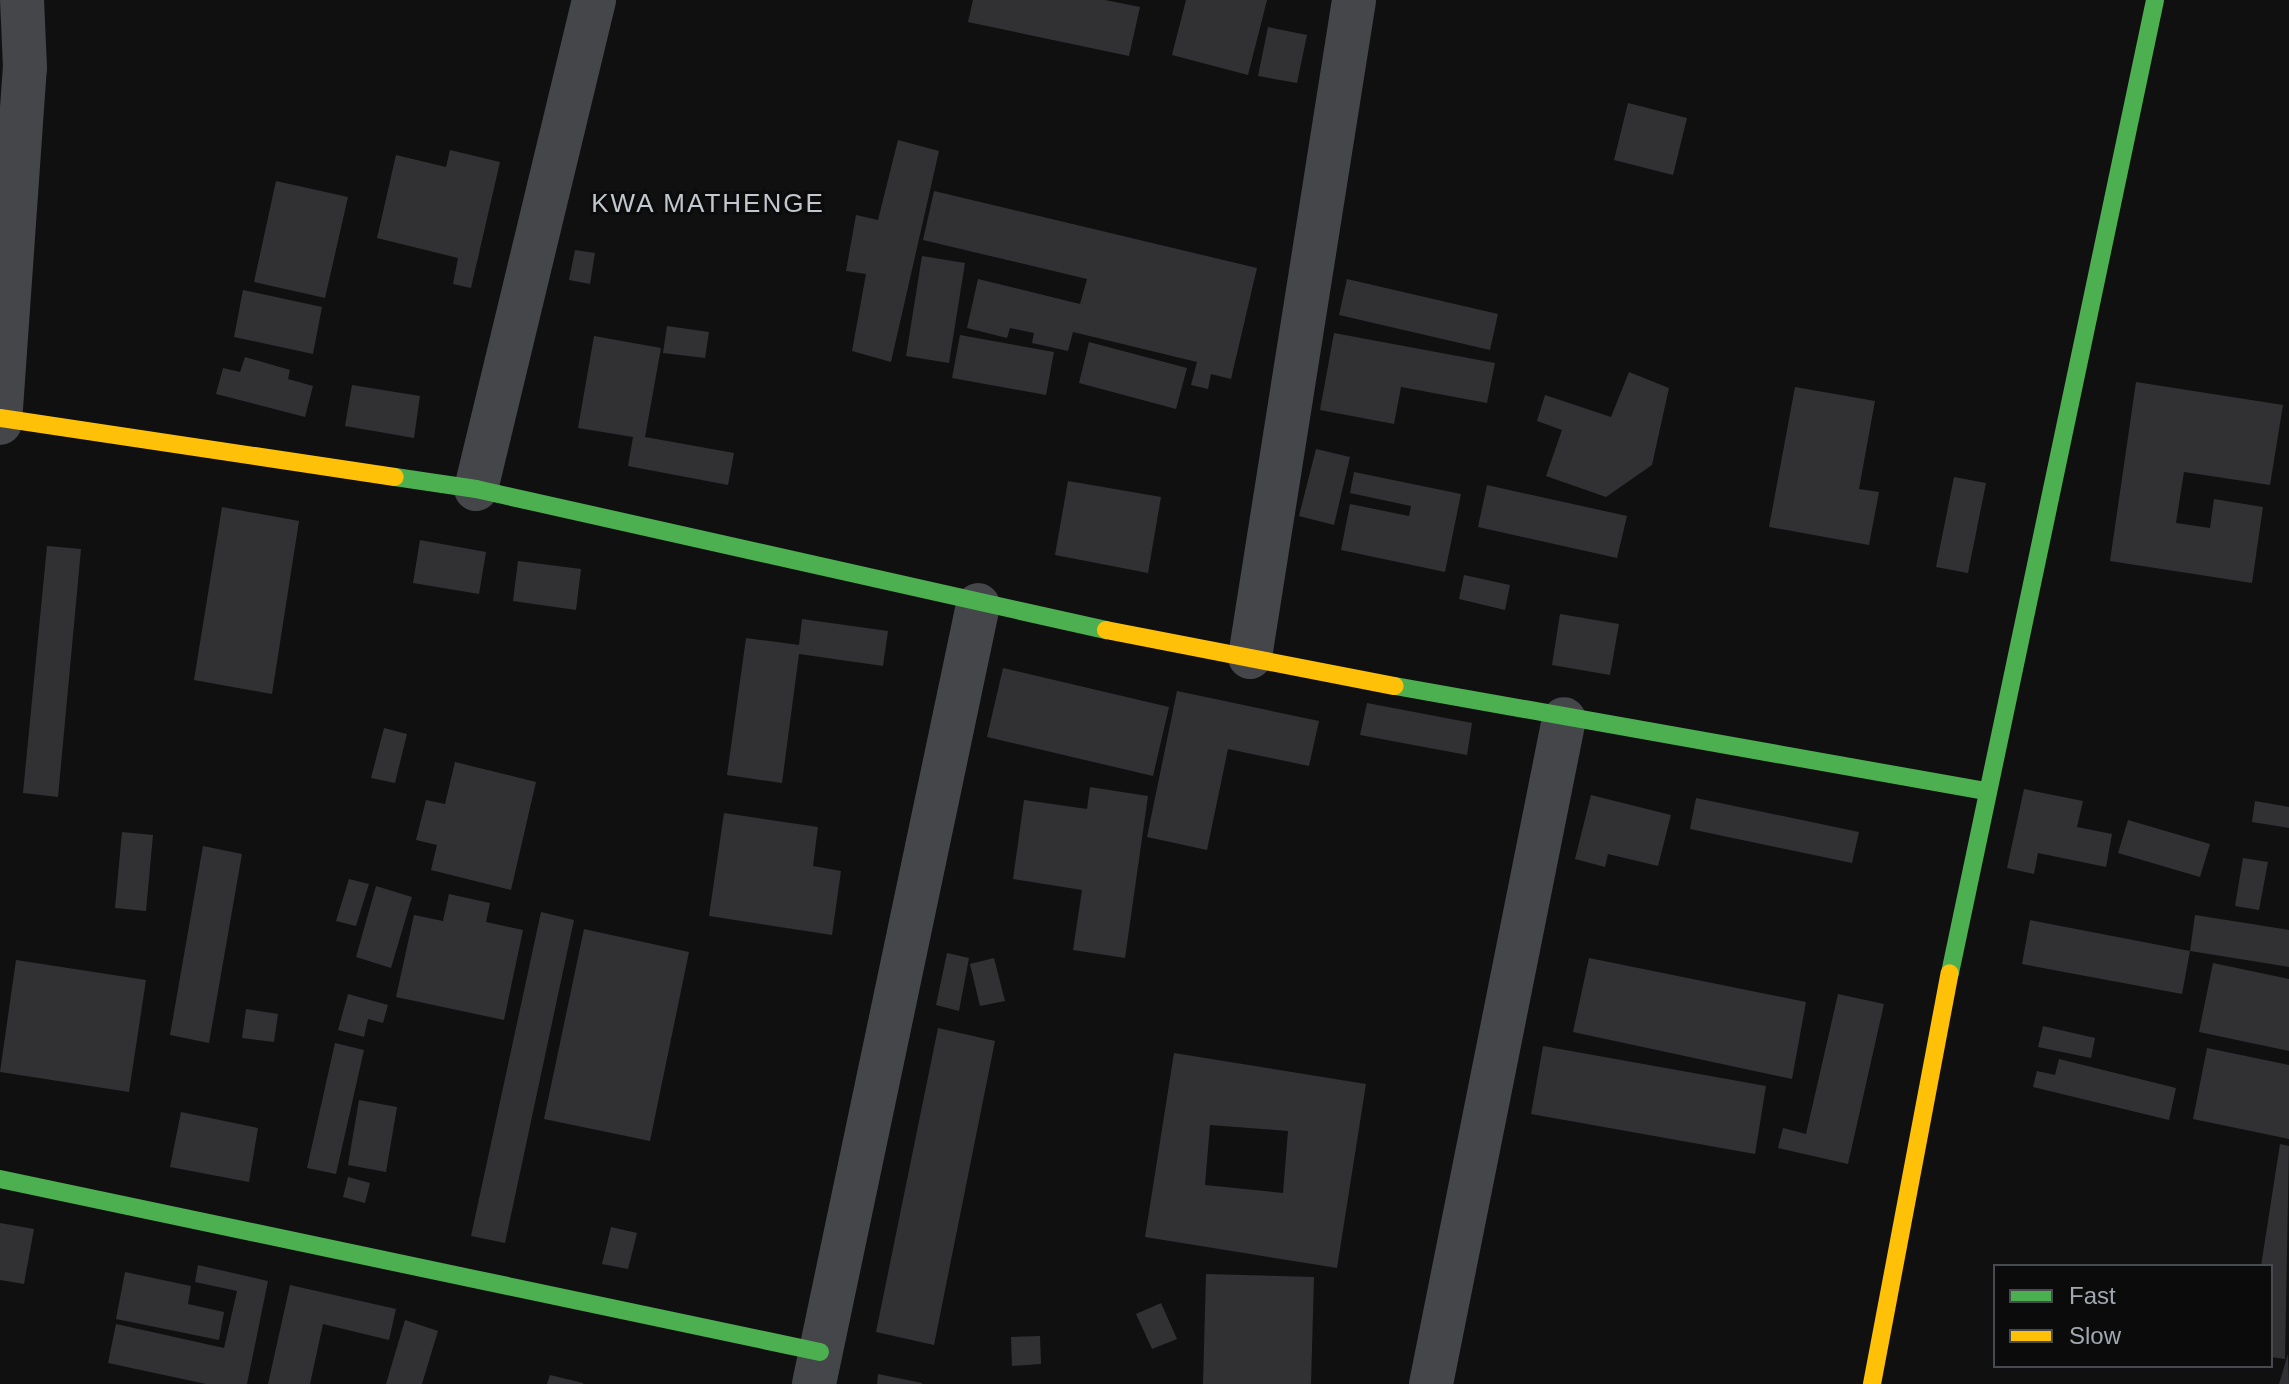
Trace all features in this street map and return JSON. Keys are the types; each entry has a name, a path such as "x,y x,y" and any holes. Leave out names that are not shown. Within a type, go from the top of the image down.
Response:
{"street":[{"path":"22,0 25,68 0,421 476,489 978,605 1564,719 1985,791"},
{"path":"476,489 594,0"},
{"path":"1250,657 1354,0"},
{"path":"1872,1384 1985,791 2155,0"},
{"path":"0,1179 817,1368 978,605"},
{"path":"1431,1384 1564,719"}],"building":[{"path":"973,0 1105,0 1140,7 1129,56 968,22"},
{"path":"1186,0 1267,0 1248,75 1172,55"},
{"path":"1268,27 1307,35 1297,83 1258,76"},
{"path":"1628,103 1687,118 1673,175 1614,160"},
{"path":"898,140 939,151 891,362 852,351 866,274 846,271 856,215 878,220"},
{"path":"450,150 500,162 471,288 453,284 458,258 377,238 396,155 446,167"},
{"path":"276,181 348,197 325,298 254,282"},
{"path":"934,191 1257,268 1231,379 1211,374 1208,389 1191,385 1197,362 1073,332 1068,351 1032,343 1034,333 1010,328 1007,338 967,328 978,279 1080,304 1087,279 923,240"},
{"path":"575,250 595,253 590,284 569,280"},
{"path":"922,256 965,263 949,363 906,356"},
{"path":"1347,279 1498,314 1490,350 1339,315"},
{"path":"243,290 322,307 313,354 234,337"},
{"path":"667,326 709,332 705,358 663,353"},
{"path":"1334,333 1495,363 1487,403 1401,387 1394,424 1320,410"},
{"path":"960,335 1054,352 1046,395 952,378"},
{"path":"594,336 661,348 645,437 734,453 728,485 628,466 633,437 578,428"},
{"path":"1089,342 1187,368 1176,409 1079,383"},
{"path":"245,357 290,370 288,379 313,386 305,417 216,394 223,368 240,372"},
{"path":"1629,372 1669,388 1652,465 1606,497 1546,476 1562,430 1537,421 1545,395 1611,417"},
{"path":"2136,382 2283,405 2270,485 2184,472 2176,523 2210,528 2214,499 2263,507 2252,583 2110,561"},
{"path":"352,385 420,396 414,438 345,426"},
{"path":"1795,387 1875,401 1859,489 1879,492 1869,545 1769,527"},
{"path":"1316,449 1350,457 1334,525 1299,516"},
{"path":"1354,472 1461,494 1445,572 1341,550 1350,504 1409,516 1411,506 1350,493"},
{"path":"1954,477 1986,483 1968,573 1936,567"},
{"path":"1068,481 1161,497 1148,573 1055,555"},
{"path":"1487,485 1627,516 1617,558 1478,527"},
{"path":"222,507 299,521 272,694 194,680"},
{"path":"420,540 486,552 479,594 413,583"},
{"path":"47,546 81,549 58,797 23,793"},
{"path":"518,561 581,569 576,610 513,601"},
{"path":"1464,575 1510,585 1505,610 1459,599"},
{"path":"1560,614 1619,624 1610,675 1552,665"},
{"path":"802,619 888,631 883,666 799,654 782,783 727,775 746,638 799,645"},
{"path":"1003,668 1169,707 1153,776 987,737"},
{"path":"1177,691 1319,721 1309,766 1228,749 1207,850 1147,837"},
{"path":"1367,703 1472,723 1467,755 1360,735"},
{"path":"384,728 407,734 395,783 371,778"},
{"path":"455,762 536,782 511,890 431,870 437,845 416,840 426,800 445,804"},
{"path":"1090,787 1148,796 1125,958 1073,950 1082,890 1013,879 1024,800 1087,809"},
{"path":"2024,789 2083,801 2077,827 2112,834 2106,867 2038,853 2034,874 2007,868"},
{"path":"1591,795 1671,815 1658,866 1608,854 1605,867 1575,859"},
{"path":"1696,798 1859,832 1852,863 1690,829"},
{"path":"2255,801 2289,807 2289,828 2252,822"},
{"path":"724,813 818,827 813,866 841,871 832,935 709,916"},
{"path":"2128,820 2210,844 2200,877 2118,853"},
{"path":"122,832 153,835 146,911 115,908"},
{"path":"203,846 242,854 209,1043 170,1035"},
{"path":"2243,858 2268,862 2259,910 2235,906"},
{"path":"349,879 369,884 356,926 336,921"},
{"path":"376,886 412,897 391,968 356,957"},
{"path":"449,894 490,903 486,922 523,930 504,1020 396,997 414,915 443,921"},
{"path":"541,912 574,920 505,1243 471,1236"},
{"path":"2195,915 2289,930 2289,967 2190,951"},
{"path":"2030,920 2190,951 2182,994 2022,964"},
{"path":"584,929 689,952 650,1141 544,1119"},
{"path":"947,953 969,958 959,1011 936,1005"},
{"path":"994,958 1005,1001 980,1006 970,964"},
{"path":"1589,958 1806,1002 1792,1079 1573,1032"},
{"path":"16,960 146,980 129,1092 0,1072"},
{"path":"2213,963 2289,979 2289,1051 2199,1032"},
{"path":"348,994 388,1005 383,1023 368,1019 364,1037 338,1030"},
{"path":"1838,994 1884,1004 1848,1164 1778,1148 1783,1128 1806,1134"},
{"path":"246,1009 278,1014 274,1042 242,1038"},
{"path":"2043,1026 2095,1038 2091,1058 2038,1047"},
{"path":"938,1028 995,1041 934,1345 876,1332"},
{"path":"335,1043 364,1050 336,1174 307,1168"},
{"path":"1543,1046 1766,1086 1755,1154 1531,1114"},
{"path":"2207,1048 2289,1065 2289,1139 2193,1119"},
{"path":"1174,1053 1366,1084 1337,1268 1145,1237","holes":["1210,1125 1288,1131 1283,1193 1205,1185"]},
{"path":"2059,1059 2176,1088 2169,1120 2033,1087 2037,1071 2055,1075"},
{"path":"359,1100 397,1107 386,1172 348,1165"},
{"path":"181,1112 258,1128 249,1182 170,1167"},
{"path":"2280,1144 2289,1146 2285,1359 2273,1357 2273,1264 2261,1264"},
{"path":"348,1177 370,1183 365,1203 343,1197"},
{"path":"0,1223 34,1229 24,1284 0,1280"},
{"path":"611,1227 637,1233 628,1269 602,1264"},
{"path":"198,1265 268,1281 247,1384 206,1384 108,1363 116,1324 224,1348 237,1291 195,1282"},
{"path":"125,1272 191,1286 188,1304 224,1312 219,1340 116,1319"},
{"path":"1206,1274 1314,1277 1311,1384 1203,1384"},
{"path":"290,1285 396,1309 389,1340 323,1324 310,1384 268,1384"},
{"path":"1161,1303 1177,1339 1152,1349 1136,1314"},
{"path":"405,1320 438,1331 422,1384 386,1384"},
{"path":"1040,1336 1041,1364 1012,1366 1011,1337"},
{"path":"2288,1354 2289,1384 2279,1384"},
{"path":"878,1374 922,1383 922,1384 877,1384"},
{"path":"550,1375 583,1383 583,1384 547,1384"}],"traffic: fast":[{"path":"1950,973 2155,0"},
{"path":"395,477 476,489 1106,630"},
{"path":"1395,686 1985,791"},
{"path":"0,1179 820,1352"}],"traffic: slow":[{"path":"0,418 395,477"},
{"path":"1106,630 1395,686"},
{"path":"1872,1384 1950,973"}],"district":[{"name":"KWA MATHENGE","path":"708,204"}]}
